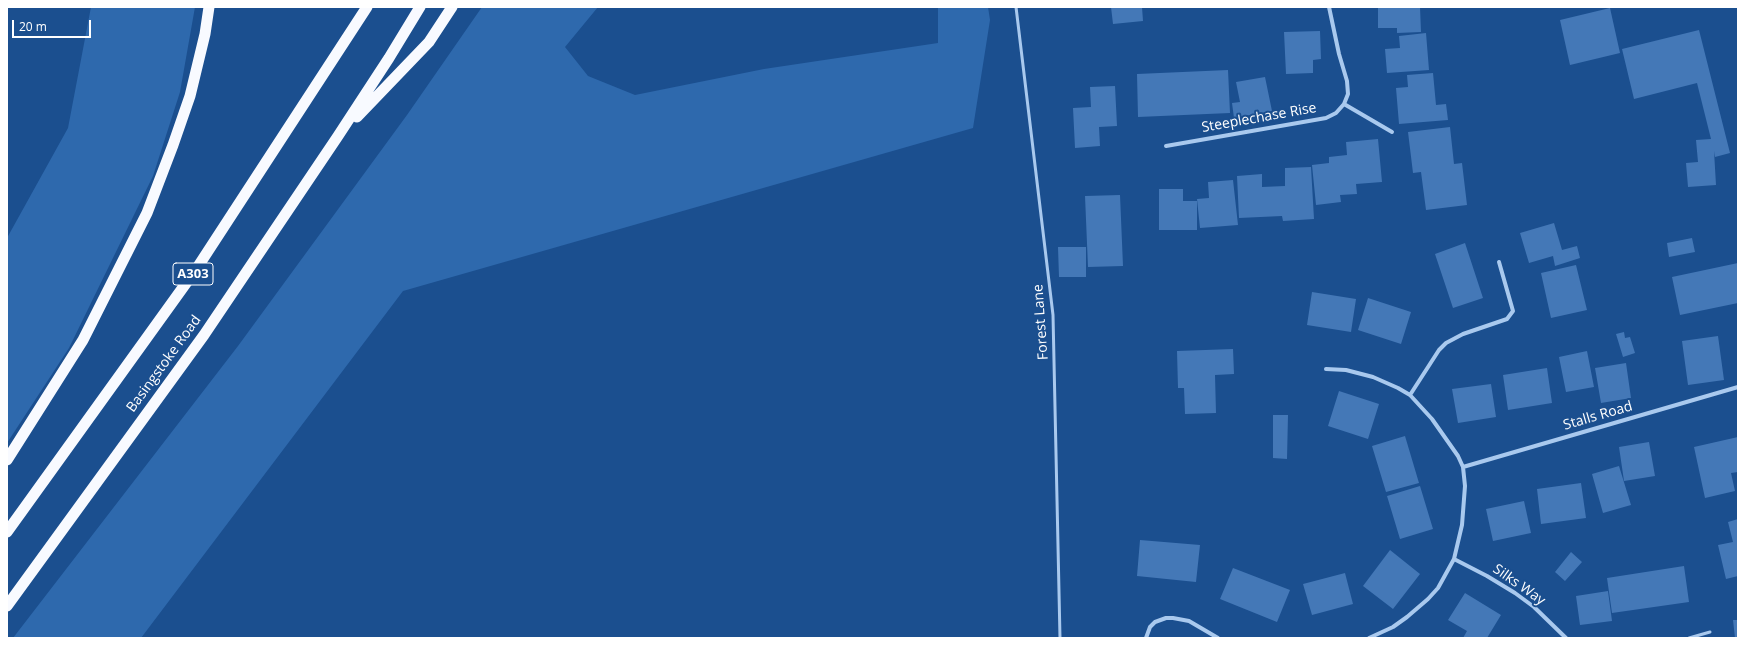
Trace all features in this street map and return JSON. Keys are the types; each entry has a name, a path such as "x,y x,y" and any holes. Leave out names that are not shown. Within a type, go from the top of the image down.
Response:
{"highway":[{"path":"7,460 83,340 147,213 174,145 190,96 209,7"},
{"name":"A303","path":"7,532 197,268 367,7"},
{"name":"A303","path":"338,136 420,7"},
{"path":"338,136 429,42 452,7"},
{"name":"Basingstoke Road","path":"7,606 204,335 338,136"}],"street":[{"path":"1329,7 1339,54 1347,81 1348,94 1344,104 1392,132"},
{"name":"Steeplechase Rise","path":"1166,146 1326,118 1336,113 1344,104"},
{"path":"1410,395 1439,350 1446,343 1463,334 1507,320 1513,311 1499,262"},
{"path":"1326,368 1346,370 1372,377 1410,395 1432,419 1458,456 1463,467 1465,486 1462,525 1454,559 1441,583 1428,599 1393,627 1369,638"},
{"name":"Stalls Road","path":"1463,467 1738,387"},
{"name":"Silks Way","path":"1454,559 1487,576 1514,593 1534,608 1566,638"},
{"path":"1146,638 1150,627 1155,622 1166,618 1173,618 1189,621 1218,638"}],"lane":[{"name":"Forest Lane","path":"1016,7 1053,315 1060,638"},
{"path":"1689,638 1710,632"}],"shaded area":[{"path":"91,7 195,7 180,92 153,176 69,348 7,443 7,238 68,128"},
{"path":"482,7 598,7 565,47 588,76 635,95 764,69 938,43 938,7 988,7 990,20 973,128 403,291 141,638 13,638 238,346 407,115"}],"building":[{"path":"1111,7 1142,7 1143,21 1113,24"},
{"path":"1378,7 1420,7 1421,32 1397,33 1397,28 1378,28"},
{"path":"1610,8 1620,53 1570,65 1560,20"},
{"path":"1699,30 1730,153 1715,157 1714,151 1716,185 1688,187 1686,163 1698,162 1696,140 1711,139 1697,83 1634,99 1622,49"},
{"path":"1320,31 1321,59 1313,60 1313,73 1286,74 1284,32"},
{"path":"1426,33 1429,70 1387,73 1385,49 1400,48 1399,36"},
{"path":"1228,70 1230,113 1138,117 1137,74"},
{"path":"1433,73 1436,105 1446,104 1448,120 1399,124 1396,88 1408,87 1407,75"},
{"path":"1265,77 1272,111 1234,118 1232,103 1240,102 1236,82"},
{"path":"1115,86 1117,126 1099,127 1100,146 1075,148 1073,108 1091,107 1090,87"},
{"path":"1450,127 1454,164 1462,163 1467,205 1426,210 1421,172 1413,173 1408,132"},
{"path":"1378,139 1382,182 1356,184 1357,194 1340,195 1341,202 1316,205 1312,165 1329,163 1329,157 1347,155 1346,142"},
{"path":"1311,167 1314,219 1283,221 1282,216 1239,218 1237,176 1262,174 1262,187 1285,186 1285,168"},
{"path":"1233,180 1238,225 1200,228 1197,199 1209,198 1208,182"},
{"path":"1159,189 1183,189 1183,201 1197,201 1197,230 1159,230"},
{"path":"1120,195 1123,266 1088,267 1085,196"},
{"path":"1554,223 1562,250 1577,246 1580,258 1555,266 1553,256 1529,263 1520,233"},
{"path":"1692,238 1695,252 1669,257 1667,243"},
{"path":"1465,243 1483,298 1453,308 1435,254"},
{"path":"1058,247 1086,247 1086,277 1059,277"},
{"path":"1738,263 1738,303 1680,315 1672,277"},
{"path":"1576,265 1587,310 1551,318 1541,273"},
{"path":"1312,292 1356,299 1351,332 1307,325"},
{"path":"1368,298 1411,312 1401,344 1358,330"},
{"path":"1624,332 1625,338 1630,337 1635,353 1623,357 1616,334"},
{"path":"1718,336 1724,380 1688,385 1682,341"},
{"path":"1233,349 1234,374 1215,375 1216,413 1185,414 1184,388 1178,388 1177,351"},
{"path":"1587,351 1594,387 1566,392 1559,357"},
{"path":"1626,363 1631,398 1601,403 1595,368"},
{"path":"1547,368 1552,403 1508,410 1503,375"},
{"path":"1491,384 1496,417 1458,423 1452,389"},
{"path":"1339,391 1379,404 1368,439 1328,426"},
{"path":"1273,415 1288,415 1287,459 1273,458"},
{"path":"1405,436 1419,483 1386,492 1372,446"},
{"path":"1738,437 1738,472 1731,473 1735,491 1705,498 1694,447"},
{"path":"1649,442 1655,476 1624,481 1619,447"},
{"path":"1619,466 1631,505 1603,513 1592,474"},
{"path":"1581,483 1586,518 1541,524 1537,489"},
{"path":"1420,486 1433,529 1400,539 1387,496"},
{"path":"1524,501 1531,533 1493,541 1486,509"},
{"path":"1738,519 1738,576 1726,579 1718,545 1733,542 1728,522"},
{"path":"1140,540 1200,545 1196,582 1137,576"},
{"path":"1390,550 1420,574 1393,609 1363,586"},
{"path":"1571,552 1582,562 1565,581 1555,572"},
{"path":"1684,566 1689,602 1612,613 1607,578"},
{"path":"1233,568 1290,590 1277,622 1220,599"},
{"path":"1345,573 1353,604 1312,615 1303,584"},
{"path":"1608,591 1612,621 1580,625 1576,596"},
{"path":"1465,593 1501,615 1487,638 1463,638 1467,631 1448,620"},
{"path":"1733,620 1738,620 1738,638 1735,638"}]}
